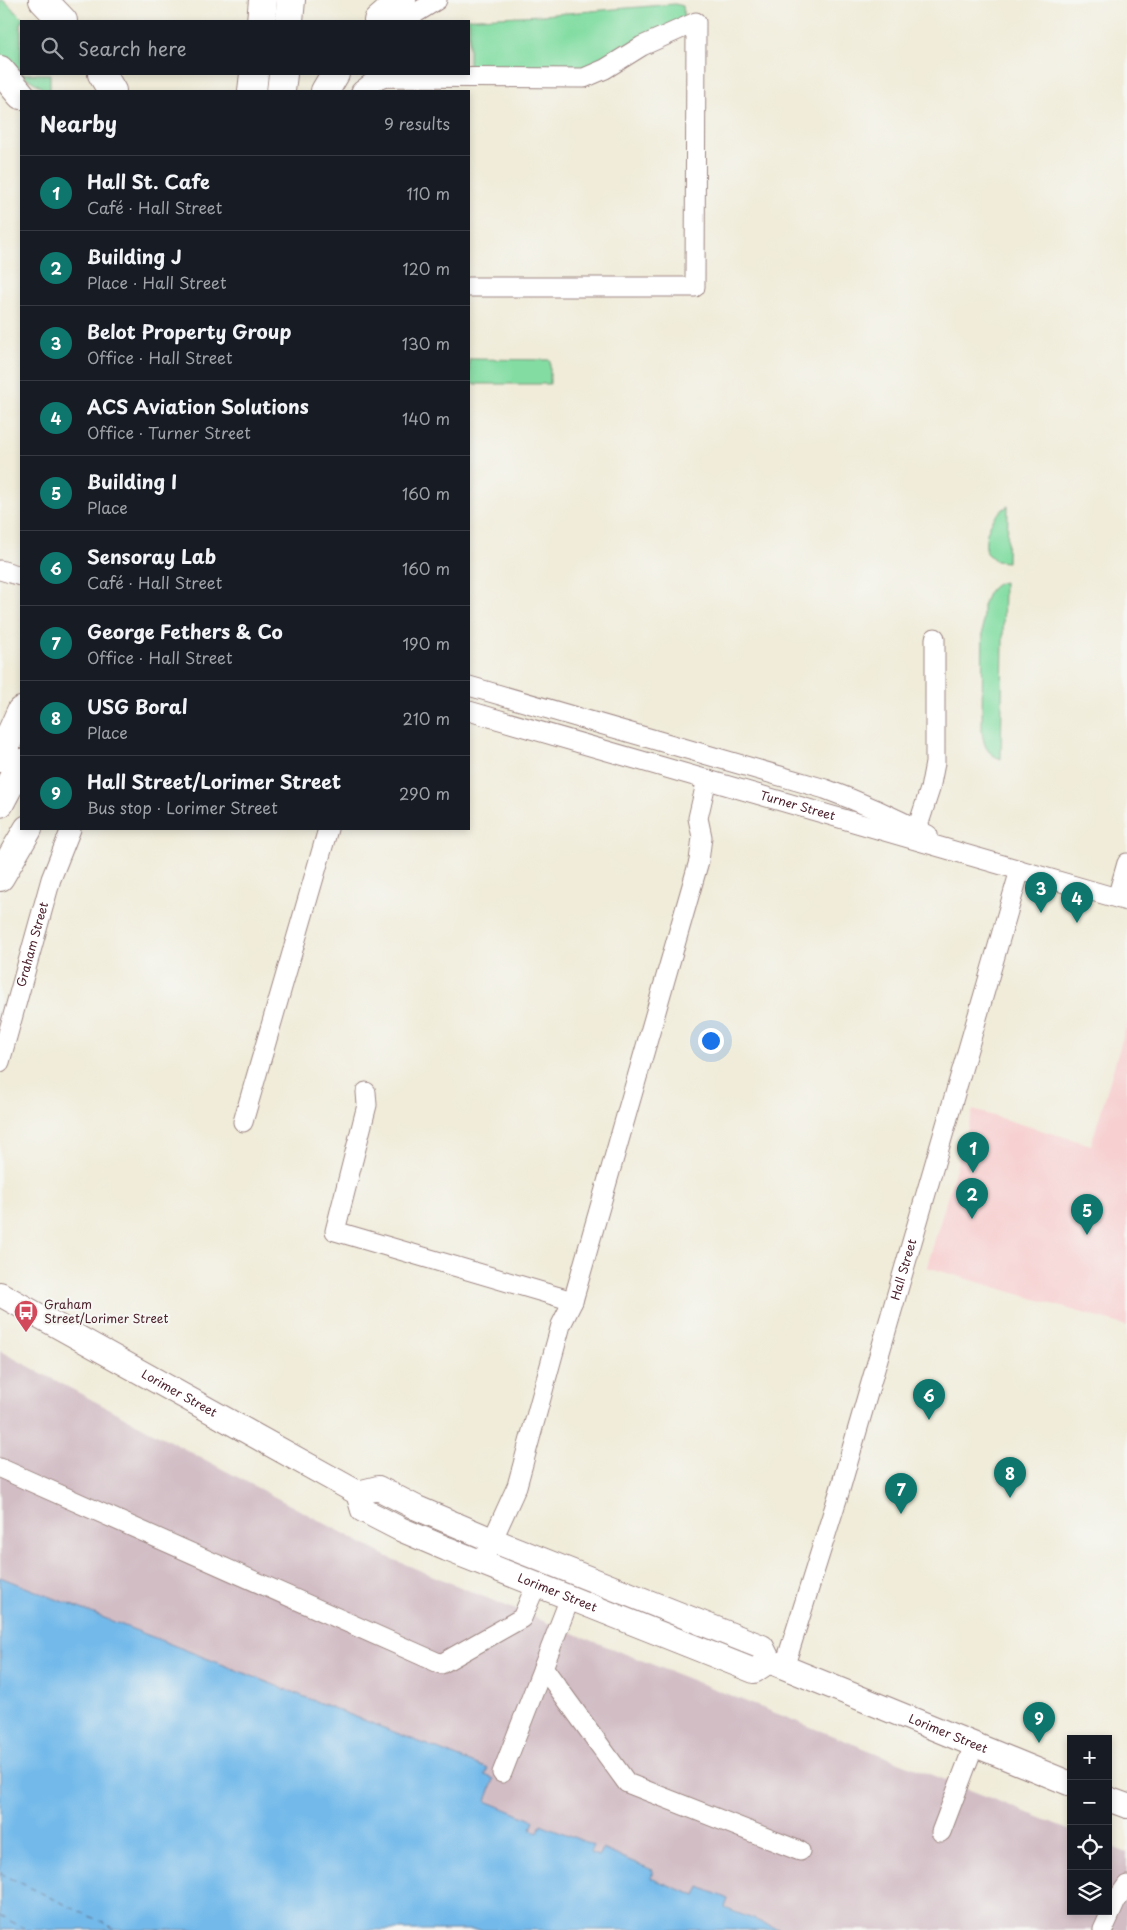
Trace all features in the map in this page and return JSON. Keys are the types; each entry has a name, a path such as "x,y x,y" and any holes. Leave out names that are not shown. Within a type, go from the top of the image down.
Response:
{"highway":[{"path":"43,0 62,20"},
{"path":"261,20 263,0"},
{"path":"289,20 291,0"},
{"path":"379,20 402,0"},
{"path":"0,70 20,94"},
{"path":"103,75 111,90"},
{"path":"252,90 254,75"},
{"path":"281,90 283,75"},
{"path":"326,90 334,75"},
{"path":"0,758 20,713"},
{"path":"0,803 20,765"},
{"path":"0,877 27,830"}],"main road":[{"name":"Lorimer Street","path":"0,1294 358,1493 378,1488 417,1508 492,1540 762,1647 776,1664 1067,1782"},
{"name":"Lorimer Street","path":"358,1493 363,1510 482,1564 754,1671 776,1664"},
{"path":"1112,1800 1127,1806"}],"street":[{"path":"405,20 437,0"},
{"path":"362,90 374,81 386,77 584,78 605,69 642,46 696,22 695,288 470,287"},
{"path":"332,90 345,75"},
{"path":"0,570 20,576"},
{"path":"916,829 930,789 935,763 935,638"},
{"path":"470,686 825,789 864,803 956,851"},
{"name":"Turner Street","path":"470,711 1122,899"},
{"path":"482,1564 517,1486 561,1325 573,1301 699,861 702,837 698,818 707,780"},
{"name":"Graham Street","path":"0,1062 51,879 71,830"},
{"path":"243,1122 328,830"},
{"path":"1122,899 1127,863"},
{"name":"Hall Street","path":"776,1664 841,1485 1020,870"},
{"path":"366,1092 367,1105 335,1231 573,1301"},
{"path":"0,1468 441,1664 522,1618 536,1585"},
{"path":"502,1773 570,1598"},
{"path":"543,1667 628,1783 800,1851"},
{"path":"941,1832 974,1745"},
{"path":"1103,1930 1116,1901 1127,1885"}],"shaded area":[{"path":"1127,1023 1127,1326 927,1267 973,1110 1091,1145"},
{"path":"0,1351 390,1558 550,1624 1067,1828 1067,1915 1112,1915 1112,1847 1127,1853 1127,1930 781,1930 725,1907 728,1899 700,1887 696,1896 651,1877 653,1869 602,1849 599,1857 590,1853 593,1845 542,1824 538,1832 530,1829 533,1821 486,1801 494,1779 485,1775 487,1769 0,1577"}],"green space":[{"path":"0,0 4,0 24,20 20,20 20,73 0,53"},
{"path":"675,4 683,6 684,18 590,70 470,70 470,20 450,20 543,15"},
{"path":"23,75 50,75 50,90 43,90"},
{"path":"470,359 550,360 550,384 470,384"},
{"path":"1008,506 1007,562 996,561 987,553 987,533 993,520"},
{"path":"1004,582 1001,759 989,752 982,732 983,606 993,587"}],"water":[{"path":"0,1577 488,1769 485,1775 494,1779 486,1801 534,1821 531,1829 538,1832 541,1824 593,1845 590,1853 598,1856 602,1849 653,1870 651,1878 696,1896 700,1887 728,1899 725,1908 781,1930 0,1930"}],"ferry route":[{"path":"0,1873 118,1930"},
{"path":"0,1916 28,1930"}],"place":[{"name":"Belot Property Group","path":"1041,913"},
{"name":"ACS Aviation Solutions","path":"1077,923"},
{"name":"Hall St. Cafe","path":"973,1173"},
{"name":"Building J","path":"972,1219"},
{"name":"Building I","path":"1087,1235"},
{"name":"Graham Street/Lorimer Street","path":"26,1333"},
{"name":"Sensoray Lab","path":"929,1420"},
{"name":"USG Boral","path":"1010,1498"},
{"name":"George Fethers & Co","path":"901,1514"},
{"name":"Hall Street/Lorimer Street","path":"1039,1743"}]}
